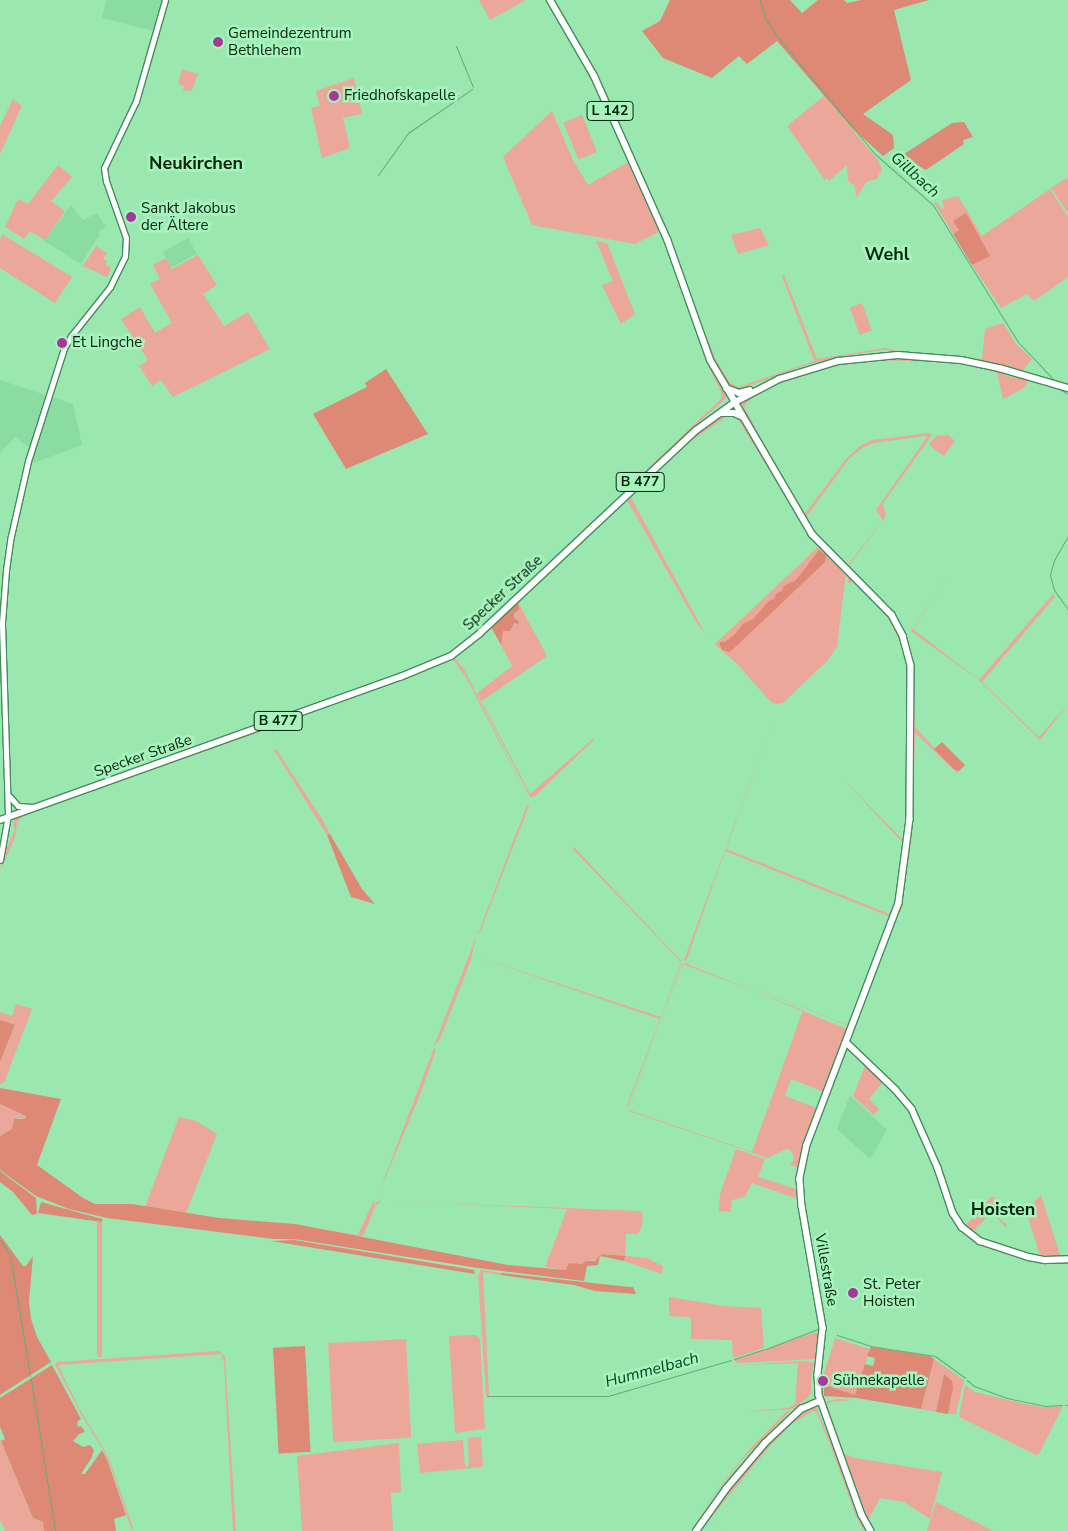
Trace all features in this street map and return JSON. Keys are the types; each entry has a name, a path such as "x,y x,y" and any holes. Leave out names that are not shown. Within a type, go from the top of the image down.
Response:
{"main road":[{"name":"L 142","path":"550,0 594,76 663,230 704,344 725,387 744,417"},
{"name":"Specker Straße","path":"0,820 426,668 451,656 480,632 682,443 717,414 760,388 818,366 871,356 926,356 985,366 1007,374 1024,375 1068,388"},
{"path":"725,387 739,393 760,388"},
{"path":"717,414 730,412 744,417"},
{"name":"Villestraße","path":"744,417 772,468 815,538 892,615 905,641 910,665 910,819 906,864 895,917 806,1146 801,1170 802,1206 823,1328 818,1384 820,1401 862,1515 871,1531"},
{"path":"846,1042 896,1090 912,1109 938,1168 953,1213 962,1227 980,1241 1029,1257 1045,1260 1068,1259"},
{"path":"696,1531 747,1463 779,1430 807,1406 814,1397 818,1384"},
{"path":"807,1406 820,1401"}],"street":[{"path":"0,860 7,817 2,617 11,531 28,461 61,356 69,339 116,276 126,252 125,236 104,174 106,161 136,101 166,0"},
{"path":"7,794 14,803 22,808 60,799"},
{"path":"0,832 4,844"}],"shaded area":[{"path":"106,0 162,0 153,31 102,18"},
{"path":"479,0 526,0 490,20"},
{"path":"670,0 790,0 802,13 818,0 844,0 847,3 861,0 929,0 894,10 911,80 863,114 893,135 894,148 883,156 851,127 777,41 747,64 739,56 712,78 663,58 642,31 660,21"},
{"path":"182,69 198,74 192,90 183,91 184,86 178,84"},
{"path":"354,78 362,114 343,118 350,148 322,158 311,108 320,106 316,91"},
{"path":"824,96 878,160 882,169 877,179 866,182 858,196 856,196 855,186 848,181 847,165 829,181 827,178 825,180 787,126"},
{"path":"13,99 22,106 0,154 0,126"},
{"path":"552,111 573,160 588,185 630,161 661,231 635,244 532,225 503,157"},
{"path":"582,115 597,152 578,160 563,122"},
{"path":"964,122 973,137 963,140 964,144 926,170 901,156 952,123"},
{"path":"58,165 72,177 51,201 65,211 45,240 30,231 24,239 5,227 18,199 28,204"},
{"path":"1068,177 1068,213 1051,188"},
{"path":"1050,189 1068,217 1068,277 1034,301 1027,294 1001,308 972,265 989,256 959,230 953,234 934,203 936,202 942,209 944,208 942,200 958,196 982,236"},
{"path":"71,205 83,220 97,213 106,227 98,232 100,234 81,264 44,241"},
{"path":"966,213 990,256 972,265 953,234 959,230 953,221"},
{"path":"760,228 769,245 738,254 731,235"},
{"path":"2,234 72,277 55,303 0,268 0,240"},
{"path":"188,238 197,254 171,268 163,252"},
{"path":"596,241 607,243 635,314 621,324 602,285 613,281"},
{"path":"96,246 107,253 103,259 107,261 106,265 111,268 107,277 83,266"},
{"path":"198,255 217,285 203,294 224,326 248,312 270,349 173,397 161,380 152,386 139,366 148,360 121,319 140,307 155,333 172,323 150,284 160,279 153,265 166,258 172,269"},
{"path":"784,275 817,359 885,348 900,351 882,350 843,356 806,365 746,387 737,389 730,387 706,344 683,276 715,358 730,383 739,387 817,360 814,360 782,276"},
{"path":"680,284 710,365 727,397 627,488 721,399 721,392 705,359 680,287 675,288"},
{"path":"862,303 872,330 860,335 850,307"},
{"path":"1003,323 1016,344 1032,359 1022,371 971,358 982,359 985,329"},
{"path":"891,357 933,362 878,360 835,366 776,385 754,397 745,405 745,409 804,515 846,459 860,446 872,440 930,433 932,435 884,502 886,514 884,519 848,567 815,536 746,416 742,404 747,398 782,380 833,364","holes":["927,437 876,510 883,520 848,565 812,529 805,518 848,460 862,448 873,443"]},
{"path":"963,363 996,371 1007,376 1029,380 1024,388 1003,399 997,373"},
{"path":"386,369 428,434 346,469 313,414 367,387 365,383"},
{"path":"0,380 73,404 82,445 31,464 34,451 15,437 0,453"},
{"path":"727,413 739,417 801,520 846,573 837,647 827,661 783,703 776,704 771,702 737,664 715,644 819,546 806,530 739,421 735,417 726,417 685,445 630,496 695,435"},
{"path":"948,435 955,441 944,456 929,445 936,436"},
{"path":"627,496 630,496 706,635 696,622 627,500 518,602 547,656 482,701 530,794 594,740 535,796 530,797 477,693 512,666 501,645 502,631 519,621 514,619 517,602"},
{"path":"819,550 826,555 825,562 730,652 722,650 719,642 725,642 734,635 743,624 753,619 769,601 774,599 784,586 796,580"},
{"path":"950,573 913,629 979,680 1053,594 1055,597 982,682 1039,737 1068,704 1040,740 980,681 911,631"},
{"path":"852,576 888,614 901,638 909,673 910,731 906,842 909,710 907,667 901,643 888,618 854,580 848,583 848,578"},
{"path":"518,602 519,609 514,614 514,618 519,621 518,624 514,623 510,631 503,631 501,645 491,627"},
{"path":"454,657 464,669 528,798 467,679 453,659 281,724 275,729 272,739 274,728 278,723"},
{"path":"913,684 915,727 955,770 959,771 980,751 957,773 915,733 912,836 901,912 898,911 911,836"},
{"path":"776,713 726,849 892,915 905,845 838,774 906,843 899,891 892,918 849,1026 727,977 848,1025 891,917 725,851 686,961 684,960"},
{"path":"261,729 265,730 23,816 17,822 15,837 0,872 5,852 15,830 13,825 16,817"},
{"path":"942,742 965,765 959,771 955,770 934,749"},
{"path":"276,749 330,834 327,835 274,750"},
{"path":"527,805 529,806 478,934"},
{"path":"330,834 362,889 375,904 351,897 327,835"},
{"path":"574,847 682,962 628,1106 626,1108 660,1019 474,956 661,1017 681,962 573,849"},
{"path":"476,937 471,960 440,1039 434,1046"},
{"path":"685,963 755,992 684,964"},
{"path":"16,1004 32,1009 4,1083 0,1084 0,1062 15,1026 0,1020 0,1012 12,1016"},
{"path":"803,1011 849,1030 808,1133 799,1168 790,1165 794,1159 791,1150 786,1149 768,1158 629,1111 752,1152","holes":["791,1079 824,1092 817,1108 785,1096"]},
{"path":"0,1020 15,1025 0,1062"},
{"path":"434,1048 436,1050 420,1095 378,1195"},
{"path":"865,1066 883,1082 869,1099 879,1109 874,1115 853,1096"},
{"path":"0,1088 61,1099 37,1165 83,1198 95,1204 132,1204 219,1218 295,1224 508,1265 566,1270 569,1263 582,1264 586,1261 595,1261 600,1256 598,1265 587,1266 584,1281 478,1268 294,1239 274,1239 107,1218 69,1209 36,1196 0,1170 0,1136 12,1129 14,1119 25,1119 26,1116 0,1104"},
{"path":"850,1095 887,1130 870,1159 837,1129"},
{"path":"0,1104 26,1116 25,1119 19,1118 13,1122 12,1129 0,1136"},
{"path":"179,1117 196,1121 217,1134 186,1213 145,1207"},
{"path":"736,1149 765,1159 758,1177 796,1189 795,1198 752,1183 745,1197 732,1200 731,1212 719,1211 720,1194"},
{"path":"0,1171 36,1198 37,1214 32,1215 13,1192 0,1182"},
{"path":"1041,1195 1060,1255 1040,1256 1026,1211"},
{"path":"992,1196 999,1202 994,1213 1007,1225 1005,1227 992,1212 972,1233 964,1226 972,1218 974,1220 976,1218 974,1215"},
{"path":"374,1200 375,1205 378,1201 382,1201 376,1205 363,1236 357,1237 310,1227 358,1235"},
{"path":"382,1201 641,1211 643,1214 642,1226 638,1234 626,1234 625,1256 647,1258 663,1266 662,1274 624,1261 624,1256 605,1254 596,1260 586,1261 582,1264 570,1263 567,1270 545,1267 567,1209"},
{"path":"41,1202 102,1219 102,1222 38,1213"},
{"path":"97,1222 102,1222 102,1357 97,1357"},
{"path":"0,1235 23,1266 26,1266 33,1256 29,1302 31,1319 37,1337 51,1362 0,1395"},
{"path":"294,1240 474,1270 475,1274 271,1241"},
{"path":"602,1254 625,1256 624,1261 600,1256"},
{"path":"481,1270 501,1273 501,1275 483,1272 489,1396 486,1396 478,1276"},
{"path":"501,1273 633,1287 636,1294 595,1291 574,1285 501,1275"},
{"path":"669,1297 724,1306 761,1308 764,1348 733,1358 732,1340 691,1339 691,1317 669,1316"},
{"path":"813,1333 819,1333 816,1359 738,1363 733,1360"},
{"path":"475,1335 480,1338 485,1429 455,1433 449,1336"},
{"path":"835,1338 870,1349 855,1396 824,1385 826,1379 824,1374"},
{"path":"406,1339 411,1438 333,1442 328,1343"},
{"path":"305,1346 311,1452 279,1454 273,1348"},
{"path":"871,1347 930,1356 934,1359 921,1409 857,1398 824,1396 824,1385 855,1395 865,1364 873,1366 875,1358 867,1356"},
{"path":"219,1351 225,1357 236,1531 233,1531 224,1362 221,1354 58,1365 80,1410 108,1456 133,1528 132,1531 107,1456 82,1416 55,1364 57,1362"},
{"path":"934,1359 964,1380 956,1414 948,1414 952,1395 944,1374 936,1412 921,1409"},
{"path":"803,1361 815,1363 811,1376 811,1393 793,1409 741,1412 788,1408 795,1404 798,1363 739,1365"},
{"path":"52,1365 81,1419 77,1422 78,1427 81,1426 85,1432 79,1434 73,1441 83,1447 90,1445 94,1450 92,1457 81,1474 85,1474 102,1450 107,1459 126,1515 114,1519 116,1531 44,1531 43,1522 33,1518 1,1441 5,1439 0,1427 0,1398"},
{"path":"944,1374 952,1381 953,1388 948,1414 936,1412"},
{"path":"965,1385 975,1392 1025,1404 1044,1407 1063,1406 1039,1454 1036,1455 959,1417"},
{"path":"812,1397 799,1408 700,1521 696,1523 729,1478 756,1447 791,1413"},
{"path":"838,1399 853,1400 830,1402 827,1405 844,1454 855,1458 942,1472 930,1519 904,1502 880,1498 867,1522 825,1404 828,1401"},
{"path":"816,1407 834,1449 858,1518 866,1531 856,1516 831,1447 817,1413 813,1411 793,1423 770,1446 708,1522 727,1531 707,1522 706,1520 740,1475 772,1440 801,1414"},
{"path":"787,1411 790,1411 744,1458 692,1523 748,1451"},
{"path":"481,1437 483,1467 420,1473 417,1444 463,1440 465,1466 469,1466 468,1438"},
{"path":"0,1439 33,1518 43,1522 44,1531 5,1531 0,1520"},
{"path":"399,1443 401,1492 391,1493 393,1531 302,1531 297,1456"},
{"path":"936,1502 993,1531 927,1531"}],"waterway":[{"name":"Gillbach","path":"760,0 765,18 777,36 875,154 933,205 1018,342 1055,381"},
{"path":"456,46 473,87"},
{"path":"378,175 408,133 472,89"},
{"name":"Gillbach","path":"1059,389 1068,394"},
{"name":"Gillbach","path":"1068,536 1054,560 1050,575 1054,590 1068,609"},
{"path":"0,1240 10,1255 30,1376"},
{"name":"Hummelbach","path":"766,1349 820,1328"},
{"name":"Hummelbach","path":"837,1335 870,1346 935,1356 965,1378"},
{"name":"Hummelbach","path":"734,1359 764,1349"},
{"name":"Hummelbach","path":"487,1396 608,1396 731,1360"},
{"path":"31,1379 55,1531"},
{"name":"Hummelbach","path":"967,1380 974,1386 1007,1398 1045,1406 1062,1405"}],"place":[{"name":"Gemeindezentrum Bethlehem","path":"218,42"},
{"name":"Friedhofskapelle","path":"334,96"},
{"name":"Sankt Jakobus der Ältere","path":"131,217"},
{"name":"Et Lingche","path":"62,343"},
{"name":"St. Peter Hoisten","path":"853,1293"},
{"name":"Sühnekapelle","path":"823,1381"}],"district":[{"name":"Neukirchen","path":"196,163"},
{"name":"Wehl","path":"887,254"},
{"name":"Hoisten","path":"1003,1209"}]}
